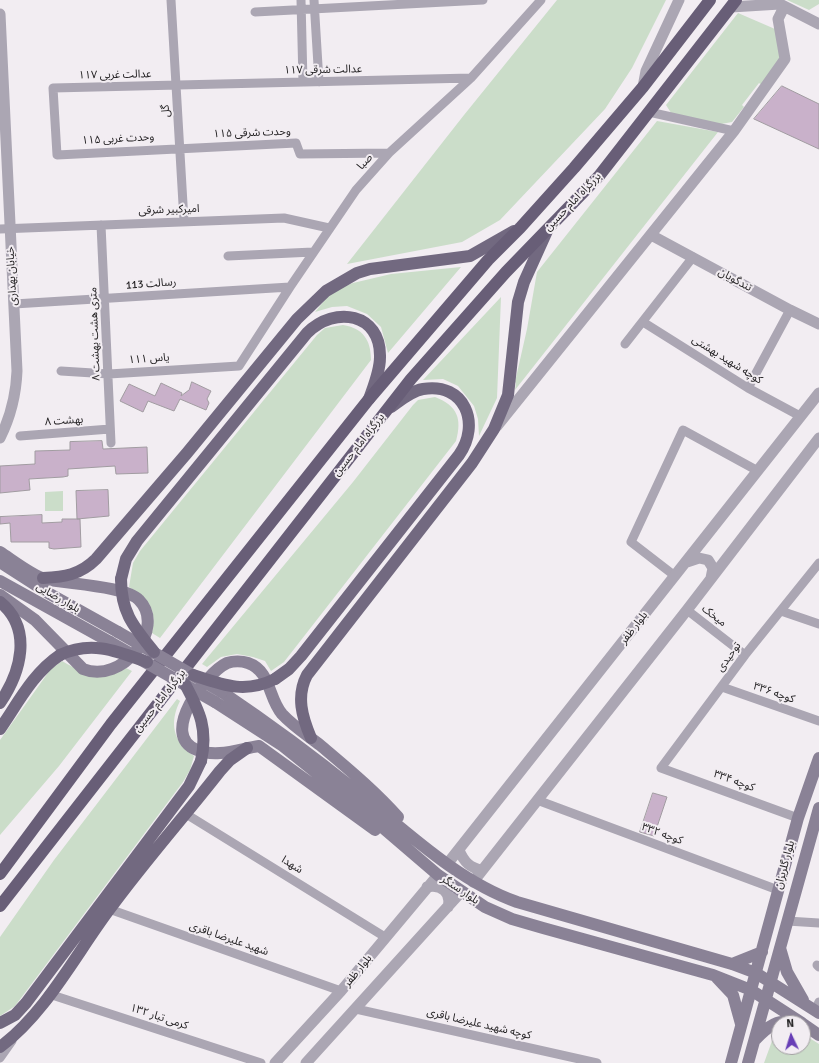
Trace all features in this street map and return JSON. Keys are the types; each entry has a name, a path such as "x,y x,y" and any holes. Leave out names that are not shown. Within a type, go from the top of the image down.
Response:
{"highway":[{"name":"بزرگراه امام حسین","path":"0,874 110,724 369,399 488,260 520,228 574,168 643,87 710,0"},
{"name":"بزرگراه امام حسین","path":"0,906 387,410 467,314 599,176 734,3"}],"main road":[{"path":"43,578 73,575 85,569 96,559 187,453 297,319 326,291 357,273 370,269 470,256 520,228"},
{"path":"311,738 302,712 300,696 302,686 307,675 472,463 491,435 508,395 518,302 524,282 548,228"},
{"path":"150,657 128,616 122,601 121,579 126,559 137,541 307,333 320,322 337,316 348,316 358,319 371,329 379,346 380,357 378,374 369,399"},
{"path":"189,680 240,688 258,685 275,678 289,669 301,656 459,455 468,441 470,429 466,410 455,394 445,390 429,389 412,392 387,410"},
{"path":"0,552 43,578 130,594 140,601 147,616 146,628 138,648 129,659 110,671 95,673 83,669 35,620 0,595"},
{"name":"بلوار رضایی","path":"0,562 48,593 118,632 150,657"},
{"name":"بلوار رضایی","path":"0,581 110,642 150,657"},
{"path":"0,602 10,612 15,620 20,635 21,652 12,683 0,703"},
{"path":"0,729 36,676 46,665 60,655 77,649 101,647 150,657 218,697"},
{"path":"416,857 345,809 259,746 222,753 196,750 184,738 182,730 184,714 202,686 216,671 227,663 235,661 247,662 264,674 282,714 378,795 424,846"},
{"path":"0,1023 16,1015 26,1003 189,786 201,761 204,748 204,728 189,680"},
{"name":"بلوار سنگر","path":"218,697 314,757 424,846 473,882 494,894 732,964 756,973 815,1007"},
{"name":"بلوار سنگر","path":"218,697 283,746 354,803 438,875 485,907 512,918 713,974 751,990 789,1015"},
{"path":"0,1047 17,1033 50,994 109,909 225,765 248,748"},
{"name":"بلوار گلریزان","path":"731,1063 798,818 819,758"},
{"name":"بلوار گلریزان","path":"748,1063 818,813"},
{"path":"780,946 787,972 794,988 815,1007"},
{"path":"732,964 762,952"},
{"path":"713,974 733,995 741,1027"},
{"path":"753,1042 763,1030 771,1025"}],"street":[{"name":"گل","path":"171,0 184,221"},
{"path":"255,12 314,4 483,0"},
{"name":"صبا","path":"239,366 313,252 356,190 389,153 471,78 541,0"},
{"path":"643,87 646,71 679,0"},
{"path":"734,3 781,4 819,24"},
{"path":"314,4 319,82"},
{"path":"491,435 734,130 785,59 778,19 781,4"},
{"path":"301,5 303,82"},
{"name":"خیابان بهداری","path":"0,14 5,228 14,304 16,389 12,412 0,438"},
{"name":"۱۱۷ عدالت شرقی","path":"177,86 471,78"},
{"name":"۱۱۷ عدالت غربی","path":"57,155 53,88 177,86"},
{"path":"649,112 734,130"},
{"name":"۱۱۵ وحدت شرقی","path":"180,148 296,143 300,154 389,153"},
{"name":"۱۱۵ وحدت غربی","path":"57,155 180,148"},
{"name":"امیرکبیر شرقی","path":"5,228 284,218 329,228"},
{"name":"۸ متری هشت بهشت","path":"101,225 106,299 111,443"},
{"name":"تندگویان","path":"651,235 790,310 819,324"},
{"path":"228,256 313,252"},
{"path":"625,344 693,257"},
{"name":"رسالت 113","path":"14,304 290,287"},
{"path":"748,388 790,310"},
{"name":"کوچه شهید بهشتی","path":"642,322 748,388 800,416"},
{"name":"یاس ۱۱۱","path":"61,371 109,374 239,366"},
{"name":"بلوار ظفر","path":"448,863 819,393"},
{"name":"۸ بهشت","path":"20,436 110,429"},
{"path":"675,576 631,542 683,430 758,471"},
{"path":"473,882 687,610 819,438"},
{"path":"687,562 699,558 708,560 713,568 710,580"},
{"name":"توحیدی","path":"661,768 745,655 819,563"},
{"name":"میخک","path":"687,610 745,655"},
{"path":"781,611 819,624"},
{"name":"کوچه ۳۳۶","path":"722,687 819,721"},
{"name":"کوچه ۳۳۴","path":"661,768 798,818"},
{"name":"کوچه ۳۳۲","path":"537,800 778,890"},
{"name":"شهدا","path":"186,814 385,937"},
{"path":"459,850 467,864 482,870"},
{"name":"بلوار ظفر","path":"275,1063 341,991 438,875"},
{"path":"427,887 438,886 446,892 450,900 448,907"},
{"name":"بلوار ظفر","path":"306,1063 461,892"},
{"name":"شهید علیرضا باقری","path":"109,909 341,991"},
{"path":"787,921 819,923"},
{"name":"کرمی تبار ۱۳۲","path":"50,994 261,1063"},
{"name":"کوچه شهید علیرضا باقری","path":"356,1009 597,1063"},
{"path":"0,1058 17,1033"}],"green space":[{"path":"557,0 666,0 632,68 605,109 500,220 462,242 347,264 464,115"},
{"path":"787,0 819,0 819,4 809,10"},
{"path":"738,13 775,29 781,60 762,85 759,83 742,105 744,107 732,122 716,125 673,116 666,105"},
{"path":"657,121 718,132 515,390 515,382 527,329 537,272"},
{"path":"461,267 388,353 381,327 367,314 347,306 332,307 315,312 332,291 353,283 391,274"},
{"path":"501,297 497,398 479,436 478,419 474,406 458,386 443,379 423,380"},
{"path":"343,325 361,332 367,341 371,353 371,360 160,638 152,633 153,617 150,606 142,596 129,587 133,563 140,551 317,335 325,328"},
{"path":"435,397 449,405 456,414 458,420 458,433 456,441 284,662 271,671 265,661 237,654 221,657 207,667 202,664 353,482 413,405 418,400"},
{"path":"63,491 63,511 45,511 45,492"},
{"path":"62,661 86,674 101,677 109,676 126,668 132,671 59,766 0,835 0,740 50,670"},
{"path":"177,699 180,701 175,717 175,732 181,745 194,756 190,770 183,782 15,1006 0,1016 0,937 54,860"},
{"path":"811,1039 819,1044 819,1063 764,1063 771,1044 771,1055 811,1055"}],"building":[{"path":"782,86 819,104 819,149 754,119"},
{"path":"192,382 211,391 207,399 209,403 206,410 180,399 174,411 148,401 143,412 120,401 129,384 155,396 161,383 182,393 181,396 189,390"},
{"path":"102,441 103,449 147,447 148,473 116,474 115,466 68,469 68,476 29,479 30,490 0,493 0,466 35,464 35,451 70,450 70,442"},
{"path":"108,490 109,516 77,519 76,491"},
{"path":"42,515 42,523 62,522 62,519 80,519 81,547 54,549 49,548 49,542 11,542 10,523 0,524 0,517"},
{"path":"653,793 667,797 654,836 640,832"}]}
